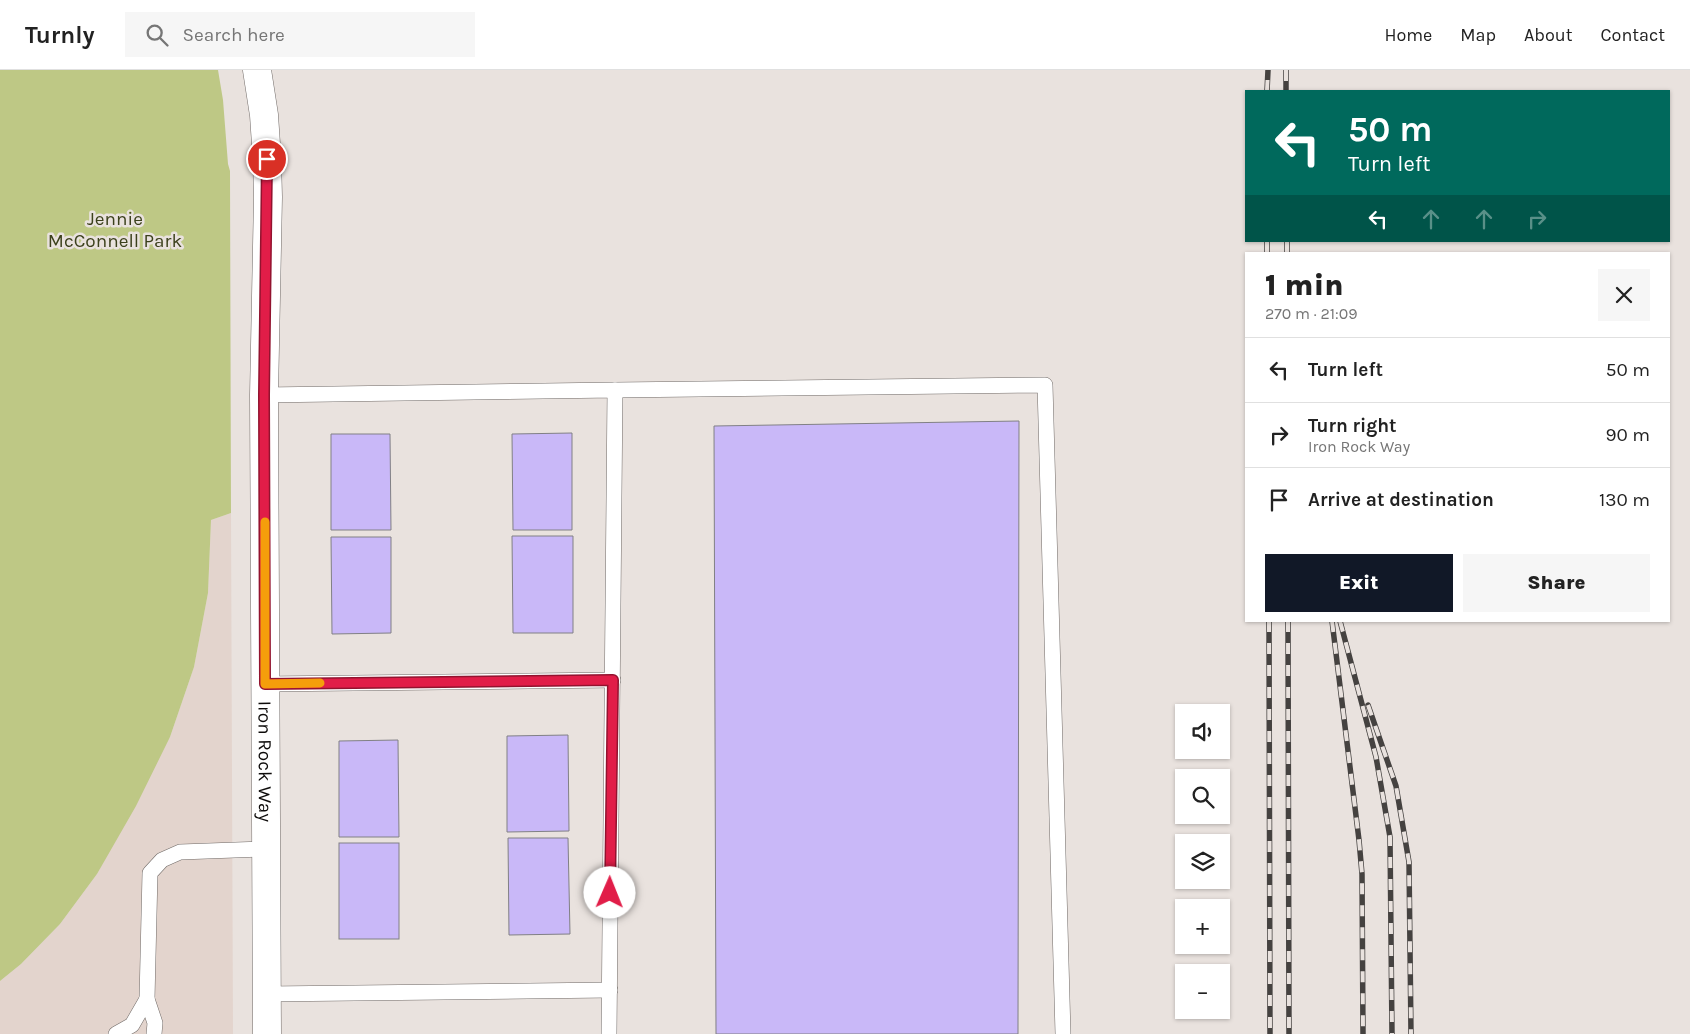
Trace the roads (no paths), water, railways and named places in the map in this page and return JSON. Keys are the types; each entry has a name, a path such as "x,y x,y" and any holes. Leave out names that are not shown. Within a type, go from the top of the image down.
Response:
{"street":[{"name":"Iron Rock Way","path":"257,70 264,115 267,159 264,395 267,1034"}],"lane":[{"path":"264,395 1045,385 1063,1034"},
{"path":"609,1034 615,390"},
{"path":"265,684 613,680"},
{"path":"154,1034 155,1023 147,999 150,873 162,860 180,852 266,849"},
{"path":"267,994 610,990"},
{"path":"116,1034 132,1025 147,999"}],"railway":[{"path":"1267,90 1268,70"},
{"path":"1286,70 1286,90"},
{"path":"1267,242 1267,252"},
{"path":"1287,242 1287,252"},
{"path":"1269,622 1270,1034"},
{"path":"1288,622 1289,1034"},
{"path":"1332,622 1362,874 1363,1034"},
{"path":"1340,622 1376,757 1390,837 1392,1034"},
{"path":"1368,705 1396,786 1409,862 1411,1034"}],"park label":[{"name":"Jennie McConnell Park","path":"115,229"}]}
